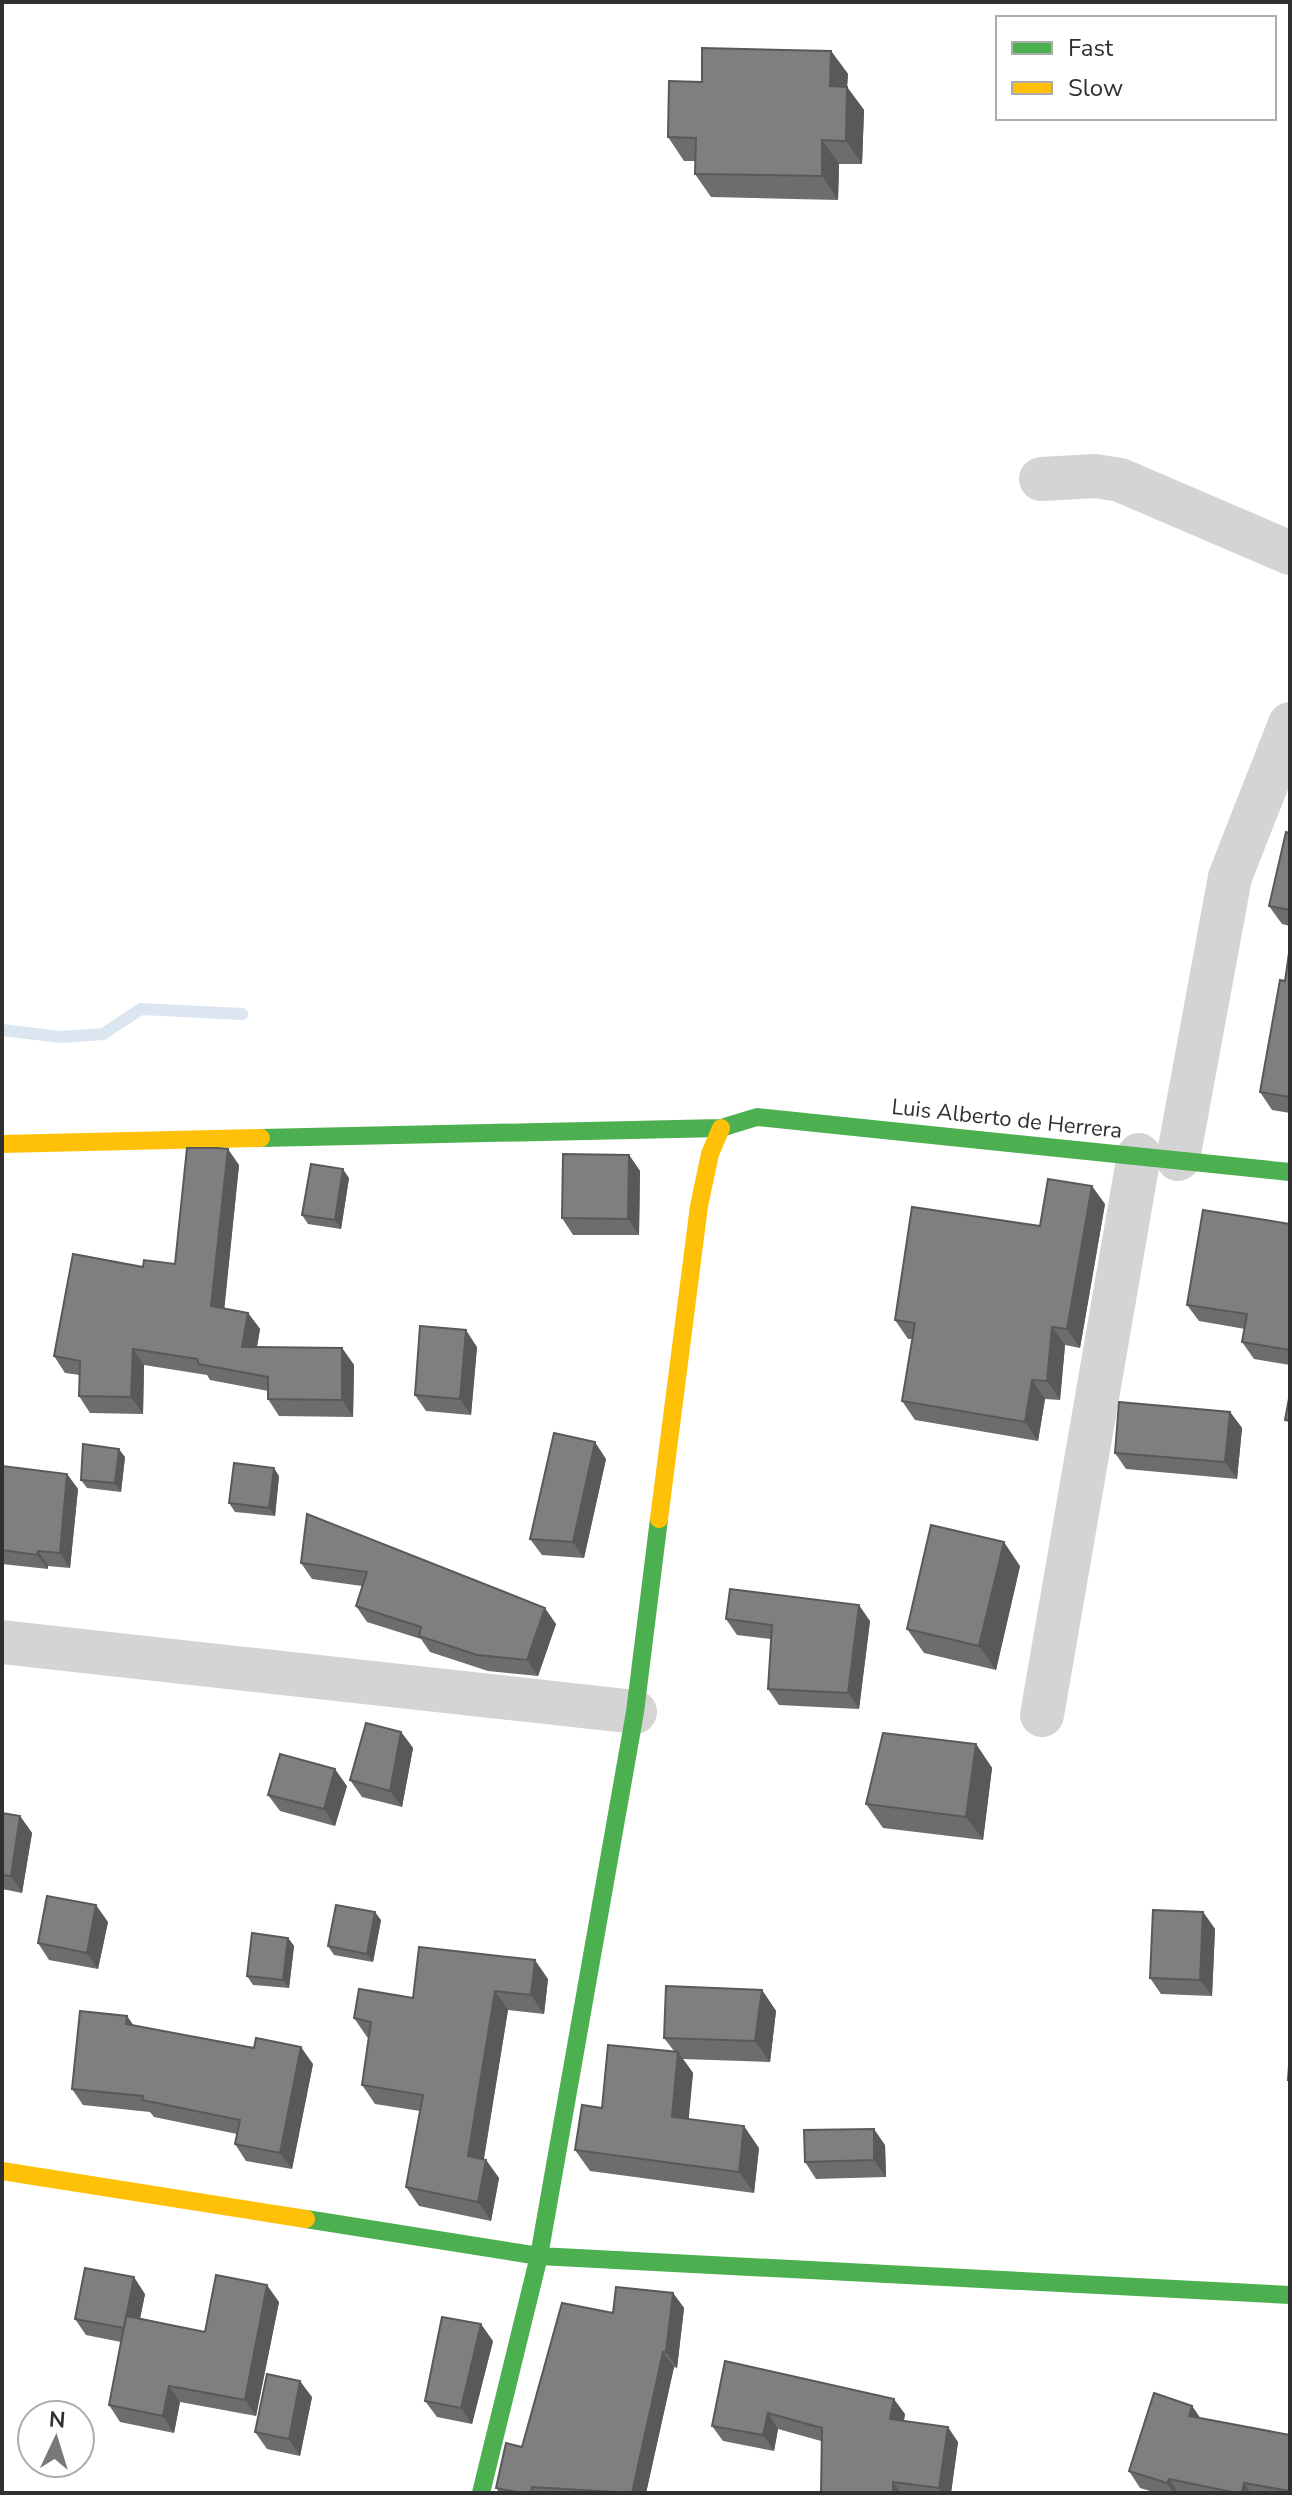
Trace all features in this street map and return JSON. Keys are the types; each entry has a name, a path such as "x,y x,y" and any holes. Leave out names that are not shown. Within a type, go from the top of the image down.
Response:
{"street":[{"path":"1041,479 1095,476 1120,480 1290,553"},
{"path":"1042,1715 1158,1157 1230,877 1290,724"},
{"name":"Luis Alberto de Herrera","path":"2,1144 721,1128 757,1117 1290,1172"},
{"path":"481,2493 539,2256 635,1712 699,1206 710,1154 721,1128"},
{"path":"2,1642 635,1712"},
{"path":"2,2171 539,2256 1290,2295"}],"building":[{"path":"702,48 831,51 830,86 847,87 846,141 822,140 822,176 695,174 696,138 668,137 669,81 702,82"},
{"path":"1286,832 1290,833 1290,910 1269,906"},
{"path":"1290,946 1290,1097 1260,1092 1280,980 1285,981"},
{"path":"187,1148 228,1149 211,1306 248,1313 242,1347 342,1348 342,1400 268,1399 268,1377 199,1364 197,1359 133,1349 131,1397 79,1396 80,1361 54,1356 73,1254 143,1267 144,1260 175,1264"},
{"path":"563,1154 629,1155 628,1219 562,1218"},
{"path":"311,1164 343,1169 335,1220 302,1215"},
{"path":"1048,1179 1092,1186 1067,1329 1052,1327 1047,1381 1032,1380 1025,1422 902,1401 915,1323 895,1320 912,1207 1040,1226"},
{"path":"1203,1210 1290,1224 1290,1350 1242,1342 1247,1314 1187,1305"},
{"path":"420,1326 466,1330 460,1399 415,1395"},
{"path":"1290,1393 1290,1421 1285,1420"},
{"path":"1119,1402 1230,1412 1225,1462 1115,1453"},
{"path":"554,1433 595,1442 573,1542 530,1539"},
{"path":"83,1444 119,1449 115,1483 81,1480"},
{"path":"234,1463 274,1468 269,1508 229,1503"},
{"path":"2,1466 67,1474 60,1553 38,1551 37,1555 2,1550"},
{"path":"307,1514 545,1608 527,1660 477,1655 419,1636 421,1627 356,1606 367,1572 301,1563"},
{"path":"931,1525 1004,1542 979,1646 907,1629"},
{"path":"730,1589 859,1605 848,1693 768,1689 772,1625 726,1619"},
{"path":"366,1723 401,1732 390,1791 350,1780"},
{"path":"883,1733 976,1744 966,1817 866,1804"},
{"path":"280,1754 335,1769 324,1809 268,1795"},
{"path":"2,1813 20,1816 11,1876 2,1875"},
{"path":"47,1896 96,1905 87,1953 38,1943"},
{"path":"336,1905 375,1912 367,1954 328,1946"},
{"path":"1153,1910 1203,1912 1200,1980 1150,1978"},
{"path":"252,1933 288,1938 283,1980 247,1976"},
{"path":"419,1947 535,1960 531,1995 495,1991 468,2156 486,2160 478,2202 406,2187 423,2095 362,2085 371,2022 354,2018 359,1989 413,1998"},
{"path":"666,1986 762,1990 755,2041 664,2038"},
{"path":"80,2011 127,2016 126,2024 254,2048 256,2038 301,2047 280,2153 235,2144 240,2120 142,2100 143,2096 72,2089"},
{"path":"608,2045 678,2052 672,2117 744,2126 739,2172 575,2150 582,2105 602,2108"},
{"path":"874,2129 874,2160 805,2162 804,2130"},
{"path":"85,2268 134,2277 124,2328 75,2319"},
{"path":"216,2275 267,2285 245,2400 169,2386 163,2416 109,2405 126,2316 205,2332"},
{"path":"616,2287 673,2293 666,2352 663,2352 632,2493 532,2487 531,2493 522,2493 496,2488 506,2443 522,2447 562,2303 613,2313"},
{"path":"442,2317 481,2324 461,2408 425,2401"},
{"path":"725,2361 894,2399 890,2419 948,2427 939,2488 893,2482 893,2493 821,2493 822,2428 768,2413 763,2435 712,2426"},
{"path":"267,2374 300,2381 289,2439 255,2432"},
{"path":"1154,2393 1192,2406 1189,2416 1290,2435 1290,2491 1244,2483 1242,2493 1237,2493 1169,2479 1167,2483 1129,2471"}],"waterway":[{"path":"2,1030 61,1037 103,1034 141,1009 242,1014"}],"traffic: fast":[{"path":"261,1138 721,1128 757,1117 1290,1172"},
{"path":"481,2493 539,2256 635,1712 659,1519"},
{"path":"306,2219 539,2256 1290,2295"}],"traffic: slow":[{"path":"659,1519 699,1206 710,1154 721,1128"},
{"path":"2,1144 261,1138"},
{"path":"2,2171 306,2219"}]}
